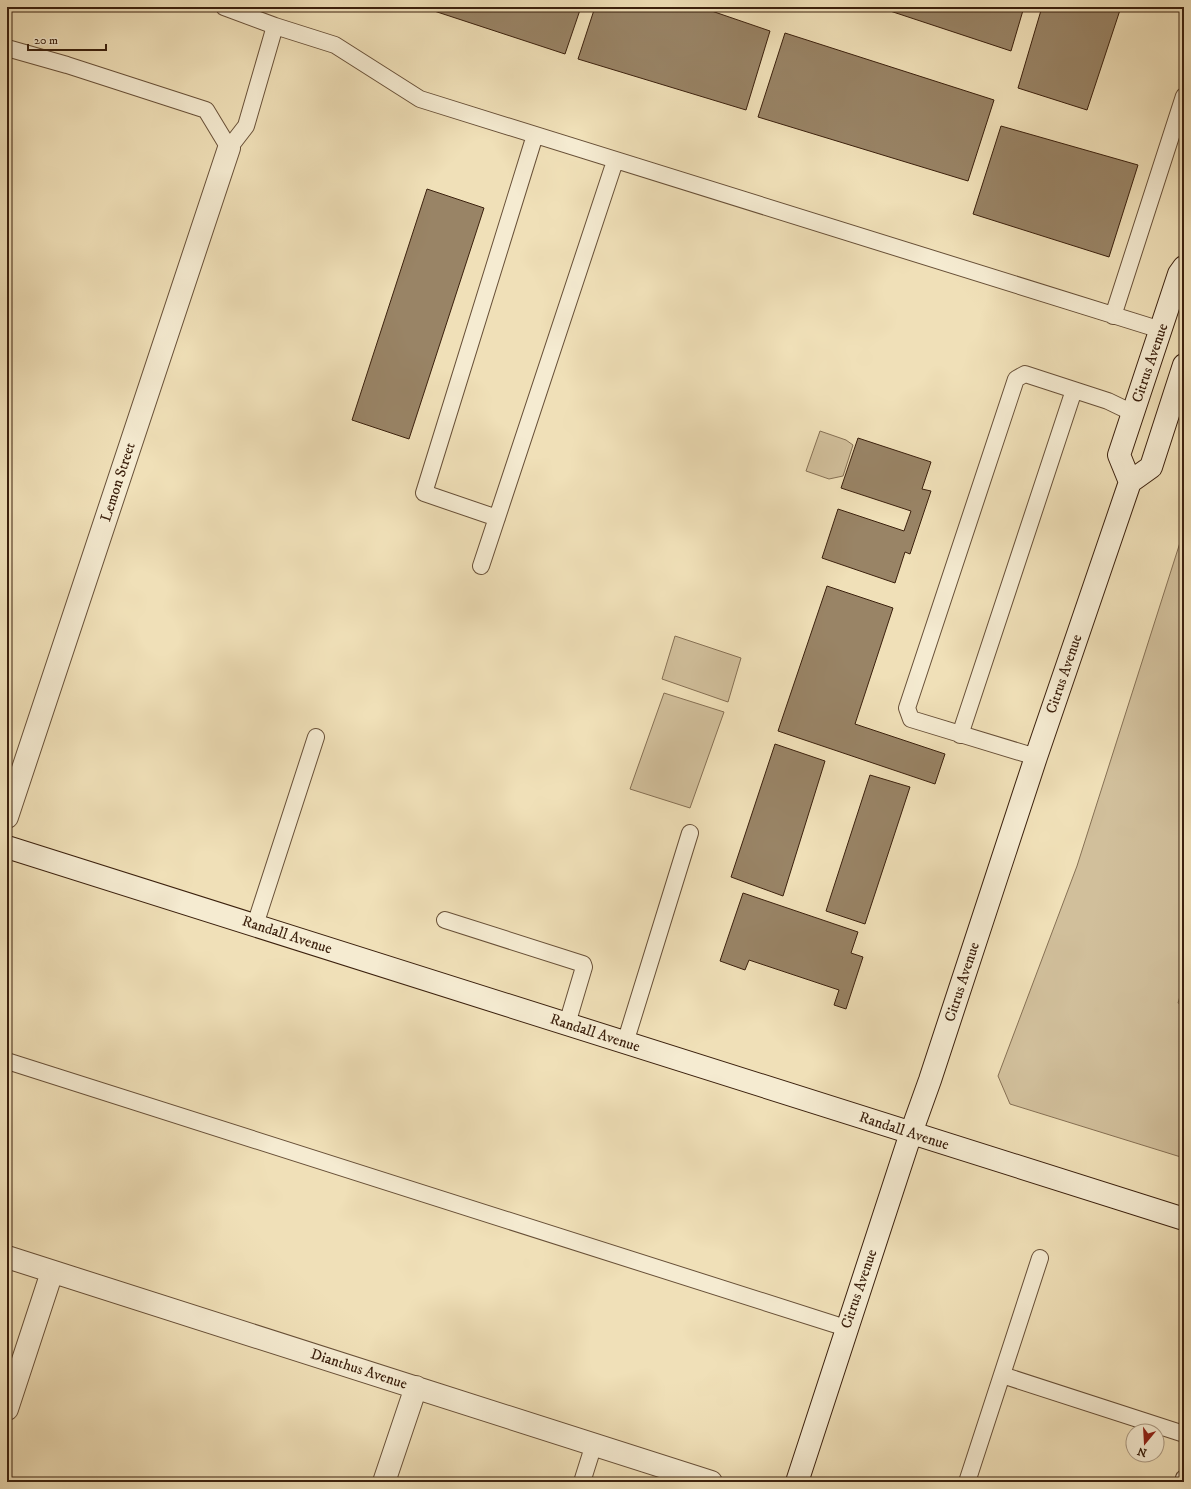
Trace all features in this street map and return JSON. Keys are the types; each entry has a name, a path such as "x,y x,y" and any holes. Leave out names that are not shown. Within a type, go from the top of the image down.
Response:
{"street":[{"name":"Lemon Street","path":"7,817 229,148"},
{"name":"Citrus Avenue","path":"797,1482 846,1328 930,1080 1036,757 1130,482 1119,455 1179,274 1184,267"},
{"path":"1130,482 1150,467 1184,365"},
{"name":"Randall Avenue","path":"7,846 1184,1220"},
{"name":"Dianthus Avenue","path":"7,1257 711,1482"},
{"path":"7,1409 52,1272"},
{"path":"384,1482 416,1387"}],"lane":[{"path":"224,7 275,26 335,45 420,100 1160,330"},
{"path":"7,48 206,110 229,148 246,126 275,26"},
{"path":"1113,316 1184,96"},
{"path":"497,518 424,493 535,135"},
{"path":"481,566 615,161"},
{"path":"1036,757 912,719 907,708 1016,379 1026,374 1108,401 1133,413"},
{"path":"960,734 1074,390"},
{"path":"255,925 316,737"},
{"path":"625,1043 690,833"},
{"path":"445,920 583,964 584,967 567,1024"},
{"path":"7,1061 846,1328"},
{"path":"968,1482 1040,1258"},
{"path":"1002,1375 1184,1434"},
{"path":"582,1482 594,1444"},
{"path":"1183,1482 1184,1478"}],"shaded area":[{"path":"820,431 846,440 853,445 843,476 829,479 806,471"},
{"path":"1184,530 1184,983 1178,1003 1184,1005 1184,1158 1010,1104 998,1076 1077,866"},
{"path":"675,636 741,658 728,702 662,679"},
{"path":"664,693 724,712 690,808 630,789"}],"building":[{"path":"422,7 581,7 565,54"},
{"path":"595,7 700,7 770,31 746,110 578,59"},
{"path":"878,7 1024,7 1011,51"},
{"path":"1042,7 1121,7 1087,110 1018,88"},
{"path":"785,33 994,100 968,181 758,117"},
{"path":"1001,126 1138,165 1109,257 973,214"},
{"path":"427,189 484,208 409,439 352,420"},
{"path":"858,438 931,462 922,489 931,491 910,554 905,552 895,583 822,558 838,509 904,531 911,511 841,488"},
{"path":"827,586 893,608 855,724 945,754 935,784 778,731"},
{"path":"775,744 825,761 783,896 731,877"},
{"path":"870,775 910,787 865,924 826,911"},
{"path":"743,893 858,932 851,953 863,957 846,1009 834,1005 839,990 749,960 745,970 720,961"}]}
